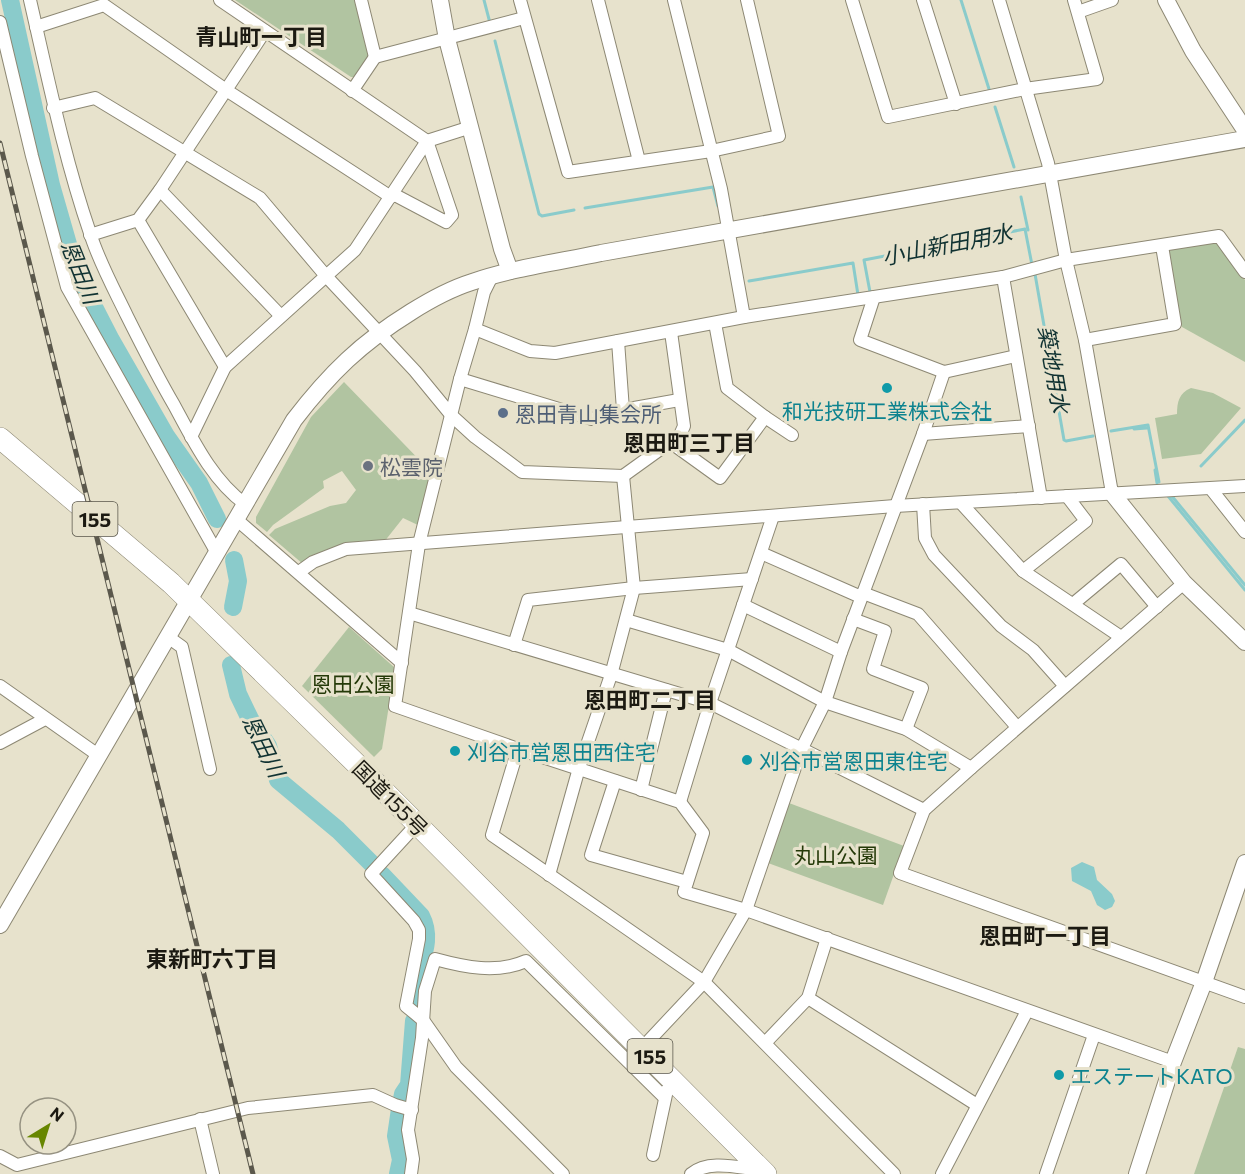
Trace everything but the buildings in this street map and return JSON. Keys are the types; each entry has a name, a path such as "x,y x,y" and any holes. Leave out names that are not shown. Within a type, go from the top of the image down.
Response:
{"highway":[{"name":"国道155号","path":"0,438 171,583 642,1048 668,1088 764,1172"}],"street":[{"path":"30,0 53,108 90,235 113,288 192,437 212,470 234,496 245,504"},
{"path":"36,27 106,2 226,90 392,195 446,222 452,215 426,141 220,0"},
{"path":"361,0 375,57"},
{"path":"440,0 447,39 502,249 510,271"},
{"path":"520,0 568,172 711,151 780,136 747,0"},
{"path":"598,0 639,161"},
{"path":"674,0 721,189 744,317"},
{"path":"852,0 888,117 1025,89 1097,79 1076,6 1112,0"},
{"path":"923,0 956,104"},
{"path":"999,0 1049,173 1066,260 1086,340 1112,493 1184,583 1245,642"},
{"path":"1166,0 1193,51 1245,130"},
{"path":"352,90 375,57 524,18"},
{"path":"0,22 32,156 67,287 217,553"},
{"path":"90,235 138,220 265,31"},
{"path":"53,108 95,98 260,198 326,276 415,371 452,416 475,437 522,472 623,476 680,435 684,426 671,332"},
{"path":"192,437 225,367 280,315 355,250 426,141 471,127"},
{"path":"0,925 294,420 340,366 378,333 447,291 510,271 1245,139"},
{"path":"160,190 280,315"},
{"path":"138,220 225,367"},
{"path":"475,328 530,351 555,353 744,317 1003,277 1066,260 1219,236 1245,272"},
{"path":"1086,340 1175,324 1162,246"},
{"path":"492,276 484,292 460,379 419,544 395,706 680,802 704,833 684,892 746,910 827,938 1173,1062"},
{"path":"1003,277 1041,498"},
{"path":"874,297 860,340 944,372 1016,356"},
{"path":"715,323 727,388 792,435"},
{"path":"618,341 623,410"},
{"path":"642,1048 704,982 746,910 801,750 825,702 841,652 944,372"},
{"path":"460,379 592,419 623,410 679,400"},
{"path":"670,442 720,478 765,417"},
{"path":"923,434 1029,426"},
{"path":"549,875 579,768 611,675 634,588 623,476"},
{"path":"299,572 313,562 346,549 922,504 1245,486"},
{"path":"1211,489 1245,532"},
{"path":"1023,571 1086,521 1067,496"},
{"path":"962,503 1023,571 1121,637"},
{"path":"922,504 925,538 934,555 1001,626 1033,650 1065,686"},
{"path":"680,802 710,703 773,516"},
{"path":"236,519 402,663"},
{"path":"761,553 862,595 918,614 1017,727"},
{"path":"1073,604 1121,564 1157,607"},
{"path":"514,645 528,600 634,588 752,579"},
{"path":"1184,583 924,810 900,873 1245,997"},
{"path":"743,605 841,652"},
{"path":"409,613 710,703 924,810"},
{"path":"854,619 885,631 873,669 922,688 906,729"},
{"path":"626,620 728,650 825,702 906,729 971,768"},
{"path":"168,637 182,647 210,769"},
{"path":"0,686 98,755"},
{"path":"641,790 666,690"},
{"path":"0,744 45,719"},
{"path":"518,749 492,835 704,982 894,1174"},
{"path":"615,781 591,855 687,882"},
{"path":"417,824 371,874 414,921 419,930 406,1006 423,1020 456,1067 563,1174"},
{"path":"1137,1174 1173,1062 1204,982 1245,863"},
{"path":"765,1043 808,998 827,938"},
{"path":"411,1174 413,1159 408,1130 425,991 435,959 463,966 493,968 513,967 526,961 668,1088 653,1155"},
{"path":"808,998 977,1105"},
{"path":"942,1174 1027,1011"},
{"path":"1046,1174 1094,1035"},
{"path":"0,1156 17,1165 248,1108 373,1095 412,1110"},
{"path":"200,1119 213,1174"},
{"path":"691,1174 699,1168 708,1166 764,1172"}],"green space":[{"path":"235,0 357,0 372,57 358,77 351,77"},
{"path":"1215,241 1245,280 1245,362 1182,327 1169,253 1171,249"},
{"name":"松雲院","path":"344,382 432,473 420,526 403,518 384,542 303,564 269,535 275,529 330,506 346,503 356,490 342,471 323,481 324,488 273,525 267,532 256,523 256,517 311,417"},
{"path":"1191,388 1213,393 1241,408 1201,454 1162,459 1155,418 1177,414 1180,398"},
{"name":"恩田公園","path":"349,627 395,668 382,749 374,757 302,686"},
{"name":"丸山公園","path":"789,803 904,846 883,905 768,863"},
{"path":"1238,1047 1245,1049 1245,1174 1194,1174"}],"water":[{"path":"1082,862 1094,867 1097,880 1112,894 1115,901 1112,907 1105,910 1097,905 1091,891 1072,881 1071,868"}],"waterway":[{"name":"恩田川","path":"10,0 51,185 76,272 111,340 166,436 199,483 217,519"},
{"name":"小山新田用水","path":"484,0 490,23"},
{"name":"築地用水","path":"961,0 989,89"},
{"name":"小山新田用水","path":"495,41 539,214 542,216 574,210"},
{"name":"築地用水","path":"995,107 1014,167"},
{"name":"小山新田用水","path":"585,208 713,187 718,206"},
{"name":"築地用水","path":"1021,197 1028,230"},
{"name":"小山新田用水","path":"870,292 864,260 1025,229 1032,265"},
{"name":"小山新田用水","path":"749,281 853,263 858,295"},
{"name":"小山新田用水","path":"1035,274 1064,440 1093,436"},
{"name":"築地用水","path":"1201,466 1245,420"},
{"name":"小山新田用水","path":"1111,431 1148,425 1159,482"},
{"name":"小山新田用水","path":"1134,429 1147,428"},
{"name":"小山新田用水","path":"1155,470 1157,483"},
{"name":"築地用水","path":"1171,495 1245,585"},
{"name":"築地用水","path":"1168,496 1245,590"},
{"name":"恩田川","path":"233,607 238,581 234,560"},
{"name":"恩田川","path":"231,665 238,694 250,719 268,746 278,780 338,830 371,863"},
{"name":"恩田川","path":"382,875 421,916 424,924 426,941 415,985 415,1006"},
{"name":"恩田川","path":"401,1104 403,1094 409,1085 414,1021"},
{"name":"恩田川","path":"398,1174 401,1160 396,1136 400,1109"}],"railway":[{"path":"0,143 253,1174"}],"place":[{"name":"和光技研工業株式会社","path":"887,388"},
{"name":"恩田青山集会所","path":"503,413"},
{"name":"松雲院","path":"368,466"},
{"name":"刈谷市営恩田西住宅","path":"455,751"},
{"name":"刈谷市営恩田東住宅","path":"747,760"},
{"name":"エステートKATO","path":"1059,1075"}],"district":[{"name":"青山町一丁目","path":"261,36"},
{"name":"恩田町三丁目","path":"689,442"},
{"name":"恩田町二丁目","path":"650,699"},
{"name":"恩田町一丁目","path":"1045,935"},
{"name":"東新町六丁目","path":"212,958"}]}
